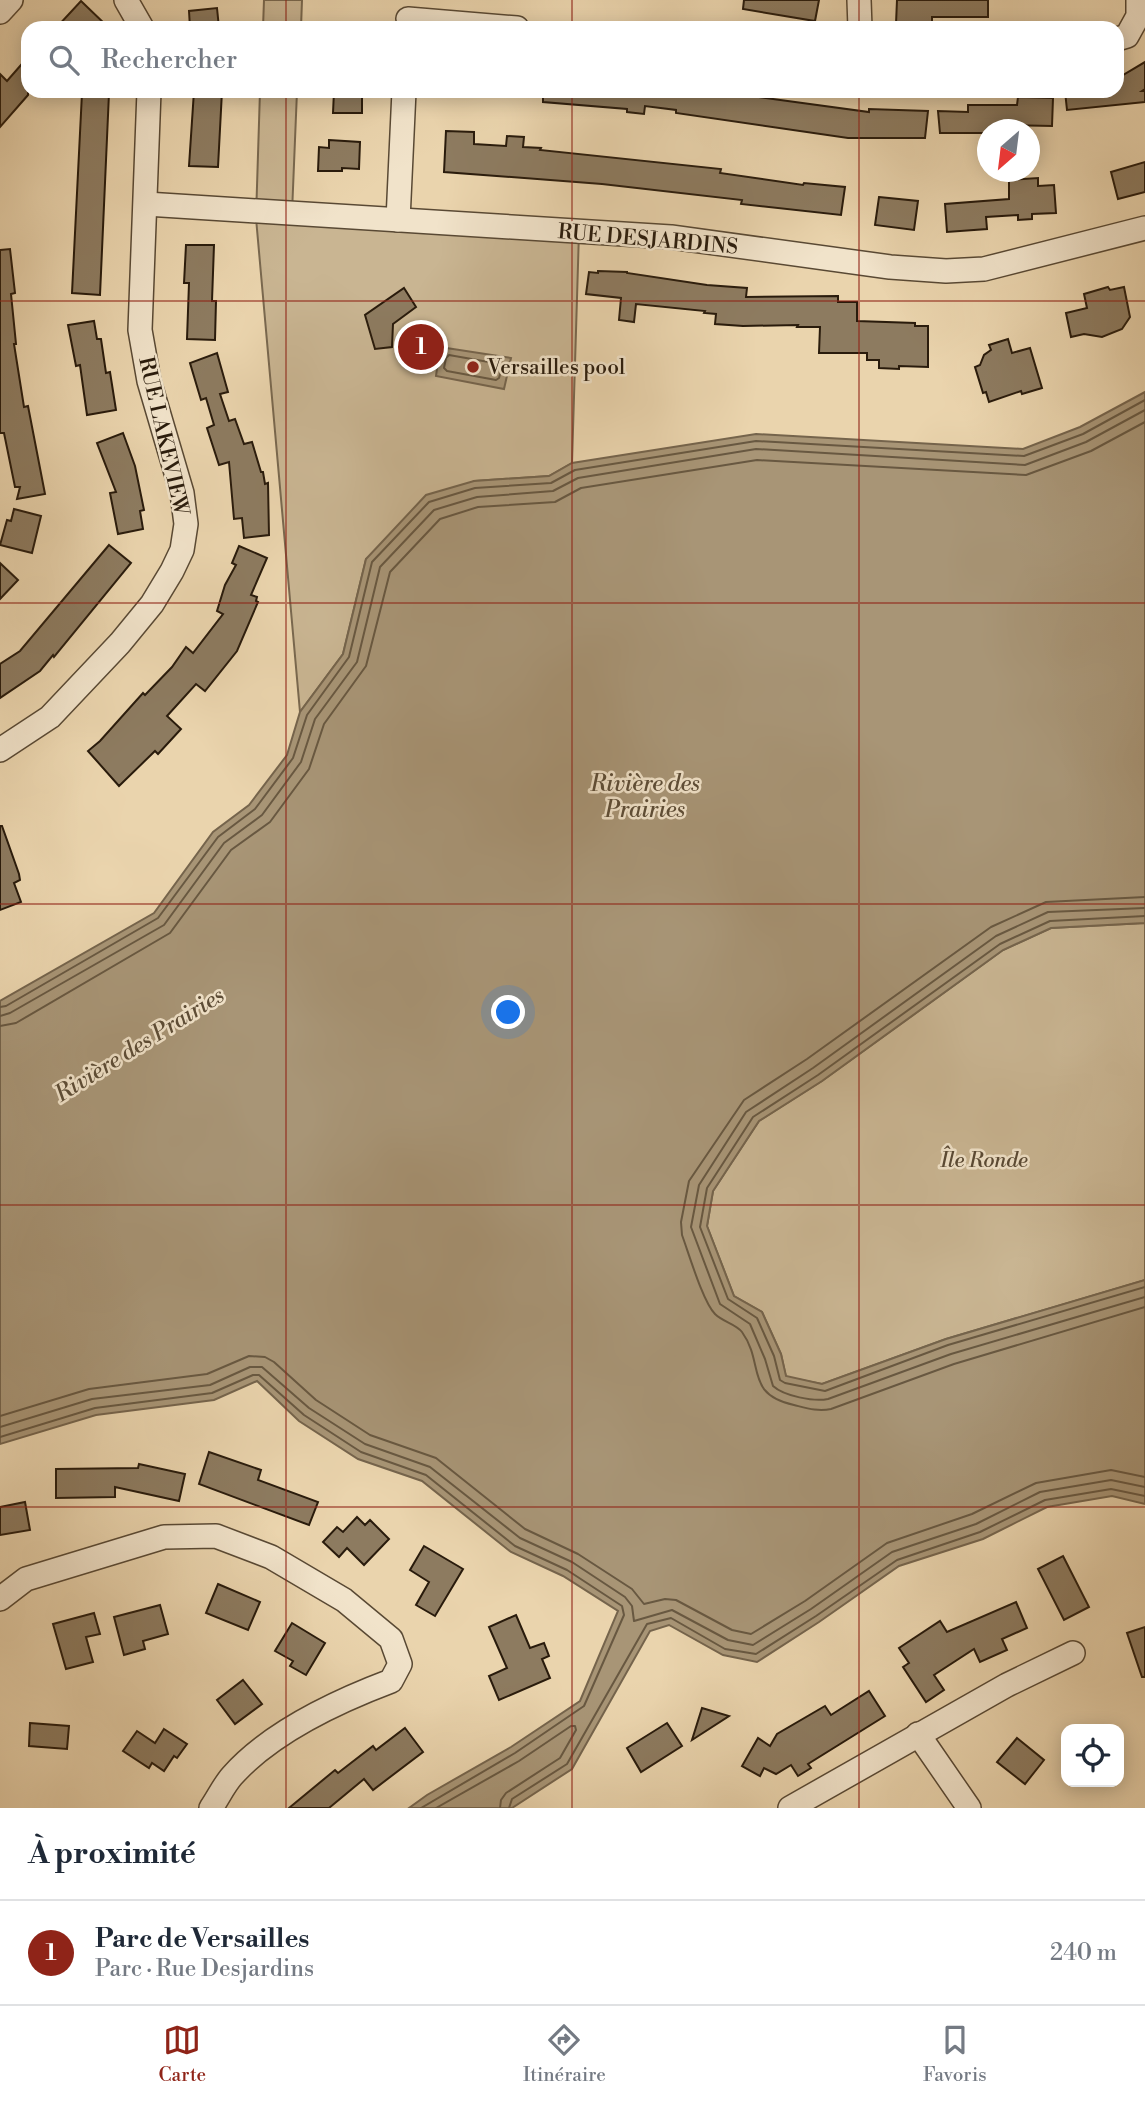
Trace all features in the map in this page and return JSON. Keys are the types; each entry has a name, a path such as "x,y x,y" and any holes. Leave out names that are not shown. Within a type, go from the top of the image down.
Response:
{"street":[{"path":"0,12 11,0"},
{"path":"127,0 138,21"},
{"path":"859,0 860,21"},
{"path":"1124,37 1138,16 1138,0"},
{"path":"407,16 453,21"},
{"name":"RUE LAKEVIEW","path":"0,750 50,718 120,643 152,604 182,550 186,524 181,493 149,382 140,330 149,98"},
{"path":"398,220 404,98"},
{"name":"RUE DESJARDINS","path":"146,205 671,237 890,267 946,271 984,269 1145,228"},
{"path":"0,1599 26,1579 164,1537 216,1536 271,1557 344,1600 391,1639 400,1664 391,1681 345,1699 265,1746 232,1777 211,1808"},
{"path":"790,1808 1007,1685 1073,1653"},
{"path":"918,1734 969,1808"}],"green space":[{"path":"264,0 302,0 301,21 263,21"},
{"path":"260,98 297,98 292,213 579,232 572,463 549,476 474,481 366,559 343,654 300,712 256,218"},
{"name":"Île Ronde","path":"1145,923 1145,1280 946,1339 822,1384 786,1377 781,1354 762,1312 734,1296 707,1226 713,1191 759,1121 822,1081 1003,950 1051,928"}],"water":[{"name":"Versailles pool","path":"440,347 511,358 504,389 436,376"},
{"name":"Rivière des Prairies","path":"1145,392 1145,923 1051,928 1003,950 822,1081 759,1121 713,1191 707,1226 734,1296 762,1312 781,1354 786,1376 822,1384 946,1339 1145,1280 1145,1504 1112,1496 1047,1507 983,1539 899,1566 757,1662 723,1655 669,1625 650,1631 572,1769 512,1808 409,1808 511,1747 580,1701 618,1611 563,1576 511,1552 422,1481 358,1459 299,1421 257,1381 214,1400 96,1415 0,1444 0,1001 154,913 213,832 249,805 287,755 300,712 343,654 366,559 426,495 474,481 549,476 572,463 756,434 1023,449 1080,427"}],"building":[{"path":"744,0 819,0 815,21 743,9"},
{"path":"897,0 988,0 988,17 932,17 932,21 896,21"},
{"path":"81,1 102,21 62,21"},
{"path":"217,8 218,21 190,21 189,11"},
{"path":"1145,62 1145,89 1142,91 1145,91 1145,102 1067,110 1066,98 1124,98 1124,74"},
{"path":"21,65 21,98 25,98 0,127 0,74 7,81"},
{"path":"82,98 109,98 100,295 72,293"},
{"path":"194,98 222,98 218,167 189,166"},
{"path":"334,98 362,98 362,113 333,113"},
{"path":"543,98 766,98 869,112 869,109 928,111 925,138 848,138 645,106 644,114 627,112 627,109 543,102"},
{"path":"1018,98 1053,98 1052,126 1040,126 1040,119 977,119 977,133 940,133 938,111 968,112 968,105 1017,105"},
{"path":"446,131 474,132 474,144 506,146 507,136 524,137 523,147 541,148 540,150 721,169 720,173 803,185 845,187 841,215 741,204 742,200 602,184 444,172"},
{"path":"329,140 360,142 359,169 318,171 319,147 329,148"},
{"path":"1145,162 1145,192 1118,199 1111,172"},
{"path":"1009,182 1054,185 1056,213 1032,214 1032,219 1018,220 1018,215 986,217 987,229 947,232 945,204 1009,199"},
{"path":"879,197 918,201 914,230 875,225"},
{"path":"186,245 214,245 212,301 216,301 215,340 187,339 189,283 184,283"},
{"path":"10,249 15,293 11,294 14,344 24,407 28,406 45,494 17,499 20,487 15,487 4,433 0,433 0,250"},
{"path":"589,272 627,272 707,285 747,288 746,297 838,296 838,302 857,302 857,321 928,326 928,367 879,368 879,360 867,360 867,353 819,353 820,327 715,324 716,314 704,313 705,311 636,304 634,322 619,320 621,298 586,294"},
{"path":"1108,287 1110,290 1124,287 1130,317 1122,329 1102,337 1084,334 1071,337 1066,313 1087,308 1084,294"},
{"path":"404,288 416,307 393,324 392,347 375,349 365,315"},
{"path":"94,321 97,339 101,339 106,373 110,372 116,410 87,415 80,365 76,366 68,325"},
{"path":"1008,339 1012,353 1030,348 1042,388 1022,394 1021,391 989,402 986,392 983,393 975,367 980,365 984,355 991,350 989,345"},
{"path":"217,353 228,392 220,394 229,421 235,419 244,444 252,442 265,484 268,483 269,535 244,538 242,518 234,519 229,462 219,465 207,428 214,425 206,398 201,400 190,363"},
{"path":"123,433 135,466 144,510 140,511 143,529 118,534 110,493 116,492 97,443"},
{"path":"14,509 41,516 32,553 0,545 7,520 11,521"},
{"path":"109,545 131,563 54,657 53,655 40,671 0,698 0,664 20,651"},
{"path":"239,546 267,558 251,595 257,597 258,602 237,651 205,691 196,684 167,716 181,729 158,754 155,751 119,786 88,751 143,693 145,695 172,667 186,647 193,653 223,614 217,611 225,585 236,565 232,563"},
{"path":"0,563 18,580 0,599"},
{"path":"0,826 19,874 20,880 14,883 21,902 0,910"},
{"path":"209,1452 261,1470 258,1480 318,1502 309,1525 199,1484"},
{"path":"139,1464 185,1474 179,1501 115,1487 115,1497 56,1498 56,1469 138,1468"},
{"path":"25,1502 30,1530 0,1535 0,1507"},
{"path":"357,1517 365,1525 370,1520 389,1539 364,1565 347,1548 339,1557 323,1542 337,1527 343,1532"},
{"path":"424,1546 463,1569 435,1616 416,1605 429,1582 410,1570"},
{"path":"1063,1556 1089,1607 1064,1620 1038,1569"},
{"path":"218,1584 260,1602 248,1630 206,1613"},
{"path":"1016,1602 1027,1628 1002,1639 1007,1650 980,1662 974,1649 934,1675 944,1690 926,1702 903,1667 909,1663 899,1648 940,1621 947,1632"},
{"path":"160,1605 168,1634 143,1641 145,1649 124,1655 114,1617"},
{"path":"94,1613 100,1634 86,1637 93,1662 66,1669 53,1624"},
{"path":"516,1615 530,1648 544,1643 549,1656 542,1659 550,1678 499,1700 489,1676 507,1668 489,1627"},
{"path":"292,1623 325,1643 306,1675 290,1666 293,1661 275,1651"},
{"path":"1145,1627 1145,1677 1142,1677 1127,1633"},
{"path":"243,1680 262,1704 235,1724 217,1700"},
{"path":"869,1691 885,1716 808,1764 811,1768 798,1776 791,1765 776,1774 764,1768 760,1776 742,1766 758,1738 770,1746 777,1734 825,1706 831,1715"},
{"path":"702,1708 729,1716 692,1740"},
{"path":"30,1723 69,1726 67,1749 29,1746"},
{"path":"667,1723 682,1746 641,1772 627,1748"},
{"path":"405,1728 423,1752 373,1790 364,1779 329,1808 289,1808 335,1770 338,1773 373,1746 376,1750"},
{"path":"164,1729 187,1744 177,1758 174,1756 164,1771 152,1763 149,1768 123,1751 137,1731 155,1743"},
{"path":"1017,1738 1044,1760 1025,1784 997,1762"}],"place":[{"name":"Parc de Versailles","path":"421,347"},
{"name":"Versailles pool","path":"473,367"}]}
